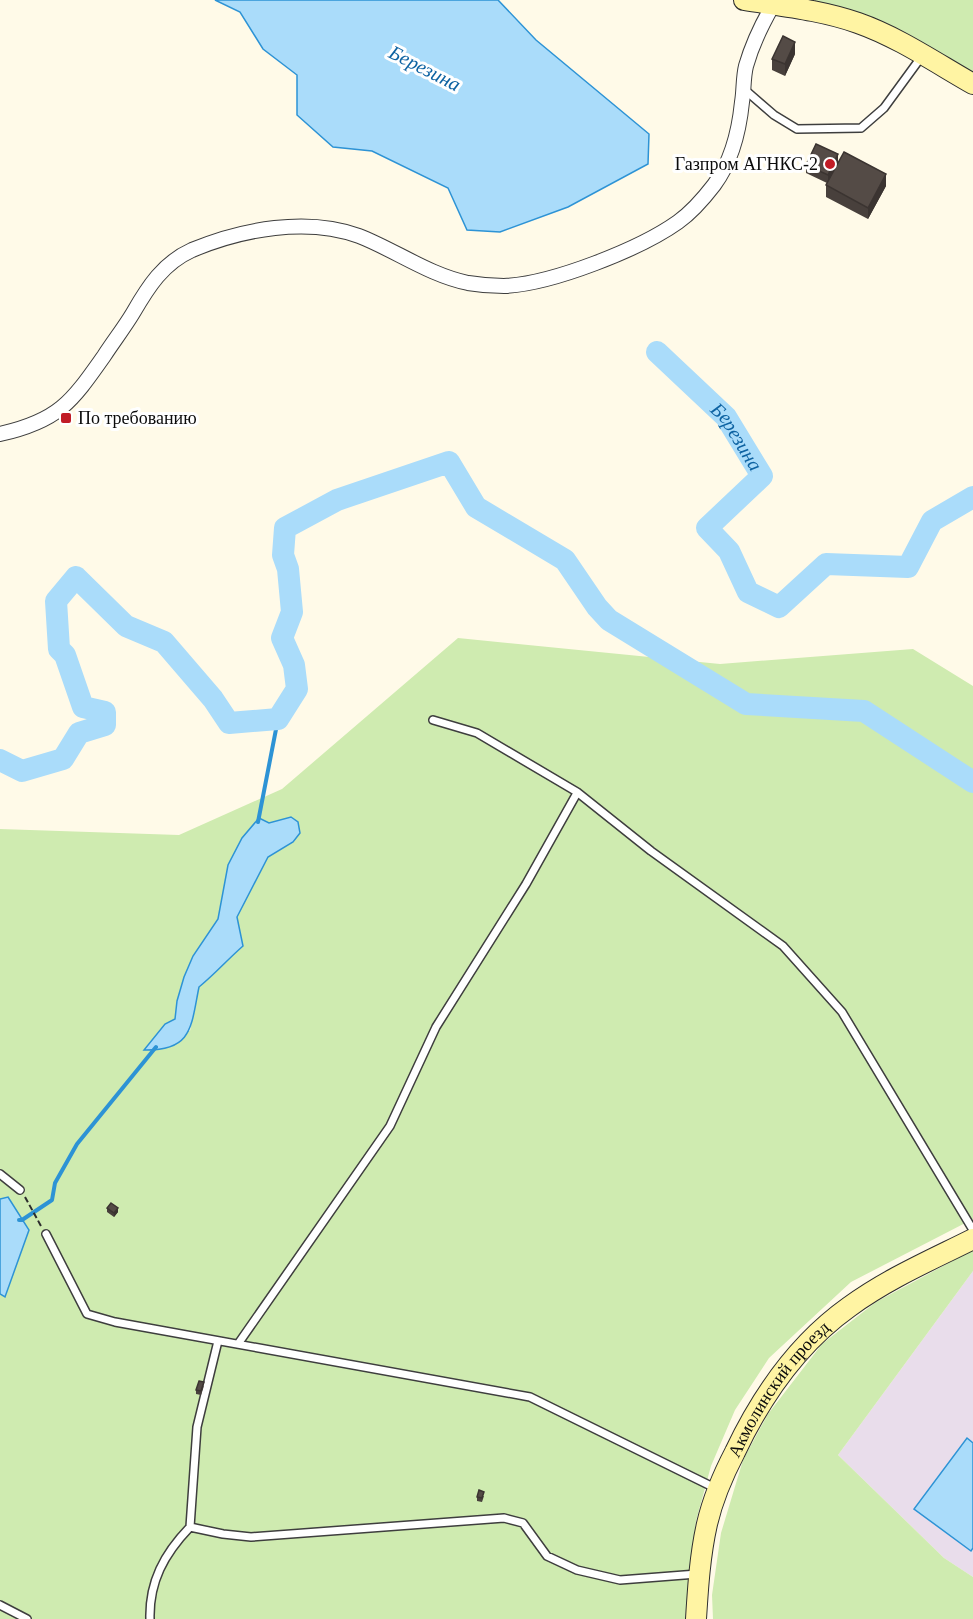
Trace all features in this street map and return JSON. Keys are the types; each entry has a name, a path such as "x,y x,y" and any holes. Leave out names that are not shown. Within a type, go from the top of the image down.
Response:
{"street":[{"path":"744,0 835,16 860,23 889,36 973,84"},
{"path":"0,434 22,429 46,418 70,402 120,332 153,280 164,268 177,257 192,250 231,237 294,227 338,230 360,237 407,260 466,282 505,286 549,278 636,246 680,221 715,184 726,166 735,142 749,57 773,5"},
{"name":"Акмолинский проезд","path":"696,1619 699,1574 707,1524 717,1488 751,1419 783,1369 813,1335 848,1308 882,1285 973,1239"}],"lane":[{"path":"744,89 774,115 797,129 861,128 884,108 923,56"},
{"path":"433,720 477,733 577,793 651,851 783,946 842,1012 973,1230"},
{"path":"238,1344 390,1126 436,1026 526,884 577,793"},
{"path":"0,1174 20,1190"},
{"path":"46,1234 87,1314 115,1322 530,1397 717,1488"},
{"path":"150,1619 149,1600 160,1567 177,1540 190,1527 196,1427 218,1341"},
{"path":"190,1527 251,1537 504,1518 523,1523 547,1556 577,1570 620,1580 699,1574"},
{"path":"0,1605 27,1619"}],"path":[{"path":"20,1190 46,1234"}],"shaded area":[{"path":"973,1271 973,1577 944,1558 838,1455"}],"green space":[{"path":"787,0 973,0 973,73"},
{"path":"458,638 720,664 913,649 973,686 973,1219 851,1282 769,1358 735,1410 711,1466 696,1521 685,1619 0,1619 0,1294 5,1297 8,1198 0,1199 0,829 179,835 282,789","holes":["293,842 268,857 237,917 243,946 199,987 190,1031 165,1024 175,1019 177,1001 193,956 218,919 228,865"]},
{"path":"973,1250 973,1271 838,1455 944,1558 973,1577 973,1619 713,1619 712,1595 721,1533 743,1460 768,1414 822,1344 876,1302"}],"water":[{"path":"215,0 498,0 536,40 649,134 648,164 568,207 500,232 467,230 448,188 372,151 333,147 297,115 297,75 263,49 240,12"},
{"path":"291,817 298,822 300,833 293,842 268,857 237,917 243,946 199,987 191,1024 181,1041 160,1049 144,1050 165,1024 175,1019 177,1001 184,977 193,956 218,919 228,865 242,838 259,818 269,823"},
{"path":"8,1197 29,1230 5,1297 0,1294 0,1199"},
{"path":"967,1438 973,1443 973,1548 971,1551 914,1509"}],"building":[{"path":"783,36 795,42 785,64 772,59"},
{"path":"816,144 838,154 828,175 806,165"},
{"path":"844,152 886,174 868,208 826,185"},
{"path":"111,1203 118,1208 114,1213 107,1208"},
{"path":"199,1381 204,1382 201,1391 196,1390"},
{"path":"479,1490 484,1492 482,1498 477,1497"}],"waterway":[{"name":"Березина","path":"657,352 726,417 762,476 707,528 729,551 748,592 779,607 826,564 908,567 932,521 973,497"},
{"path":"0,760 22,771 63,759 79,733 105,725 105,712 83,707 65,655 59,649 56,601 76,577 126,626 164,642 213,699 229,723 278,719 297,689 294,665 282,638 292,612 288,569 283,555 285,528 337,500 449,462 476,507 565,560 597,607 609,620 746,704 864,711 973,782"},
{"path":"258,822 278,719"},
{"path":"19,1220 52,1200 55,1183 77,1144 156,1047"}],"place":[{"name":"Газпром АГНКС-2","path":"830,164"},
{"name":"По требованию","path":"66,418"}]}
